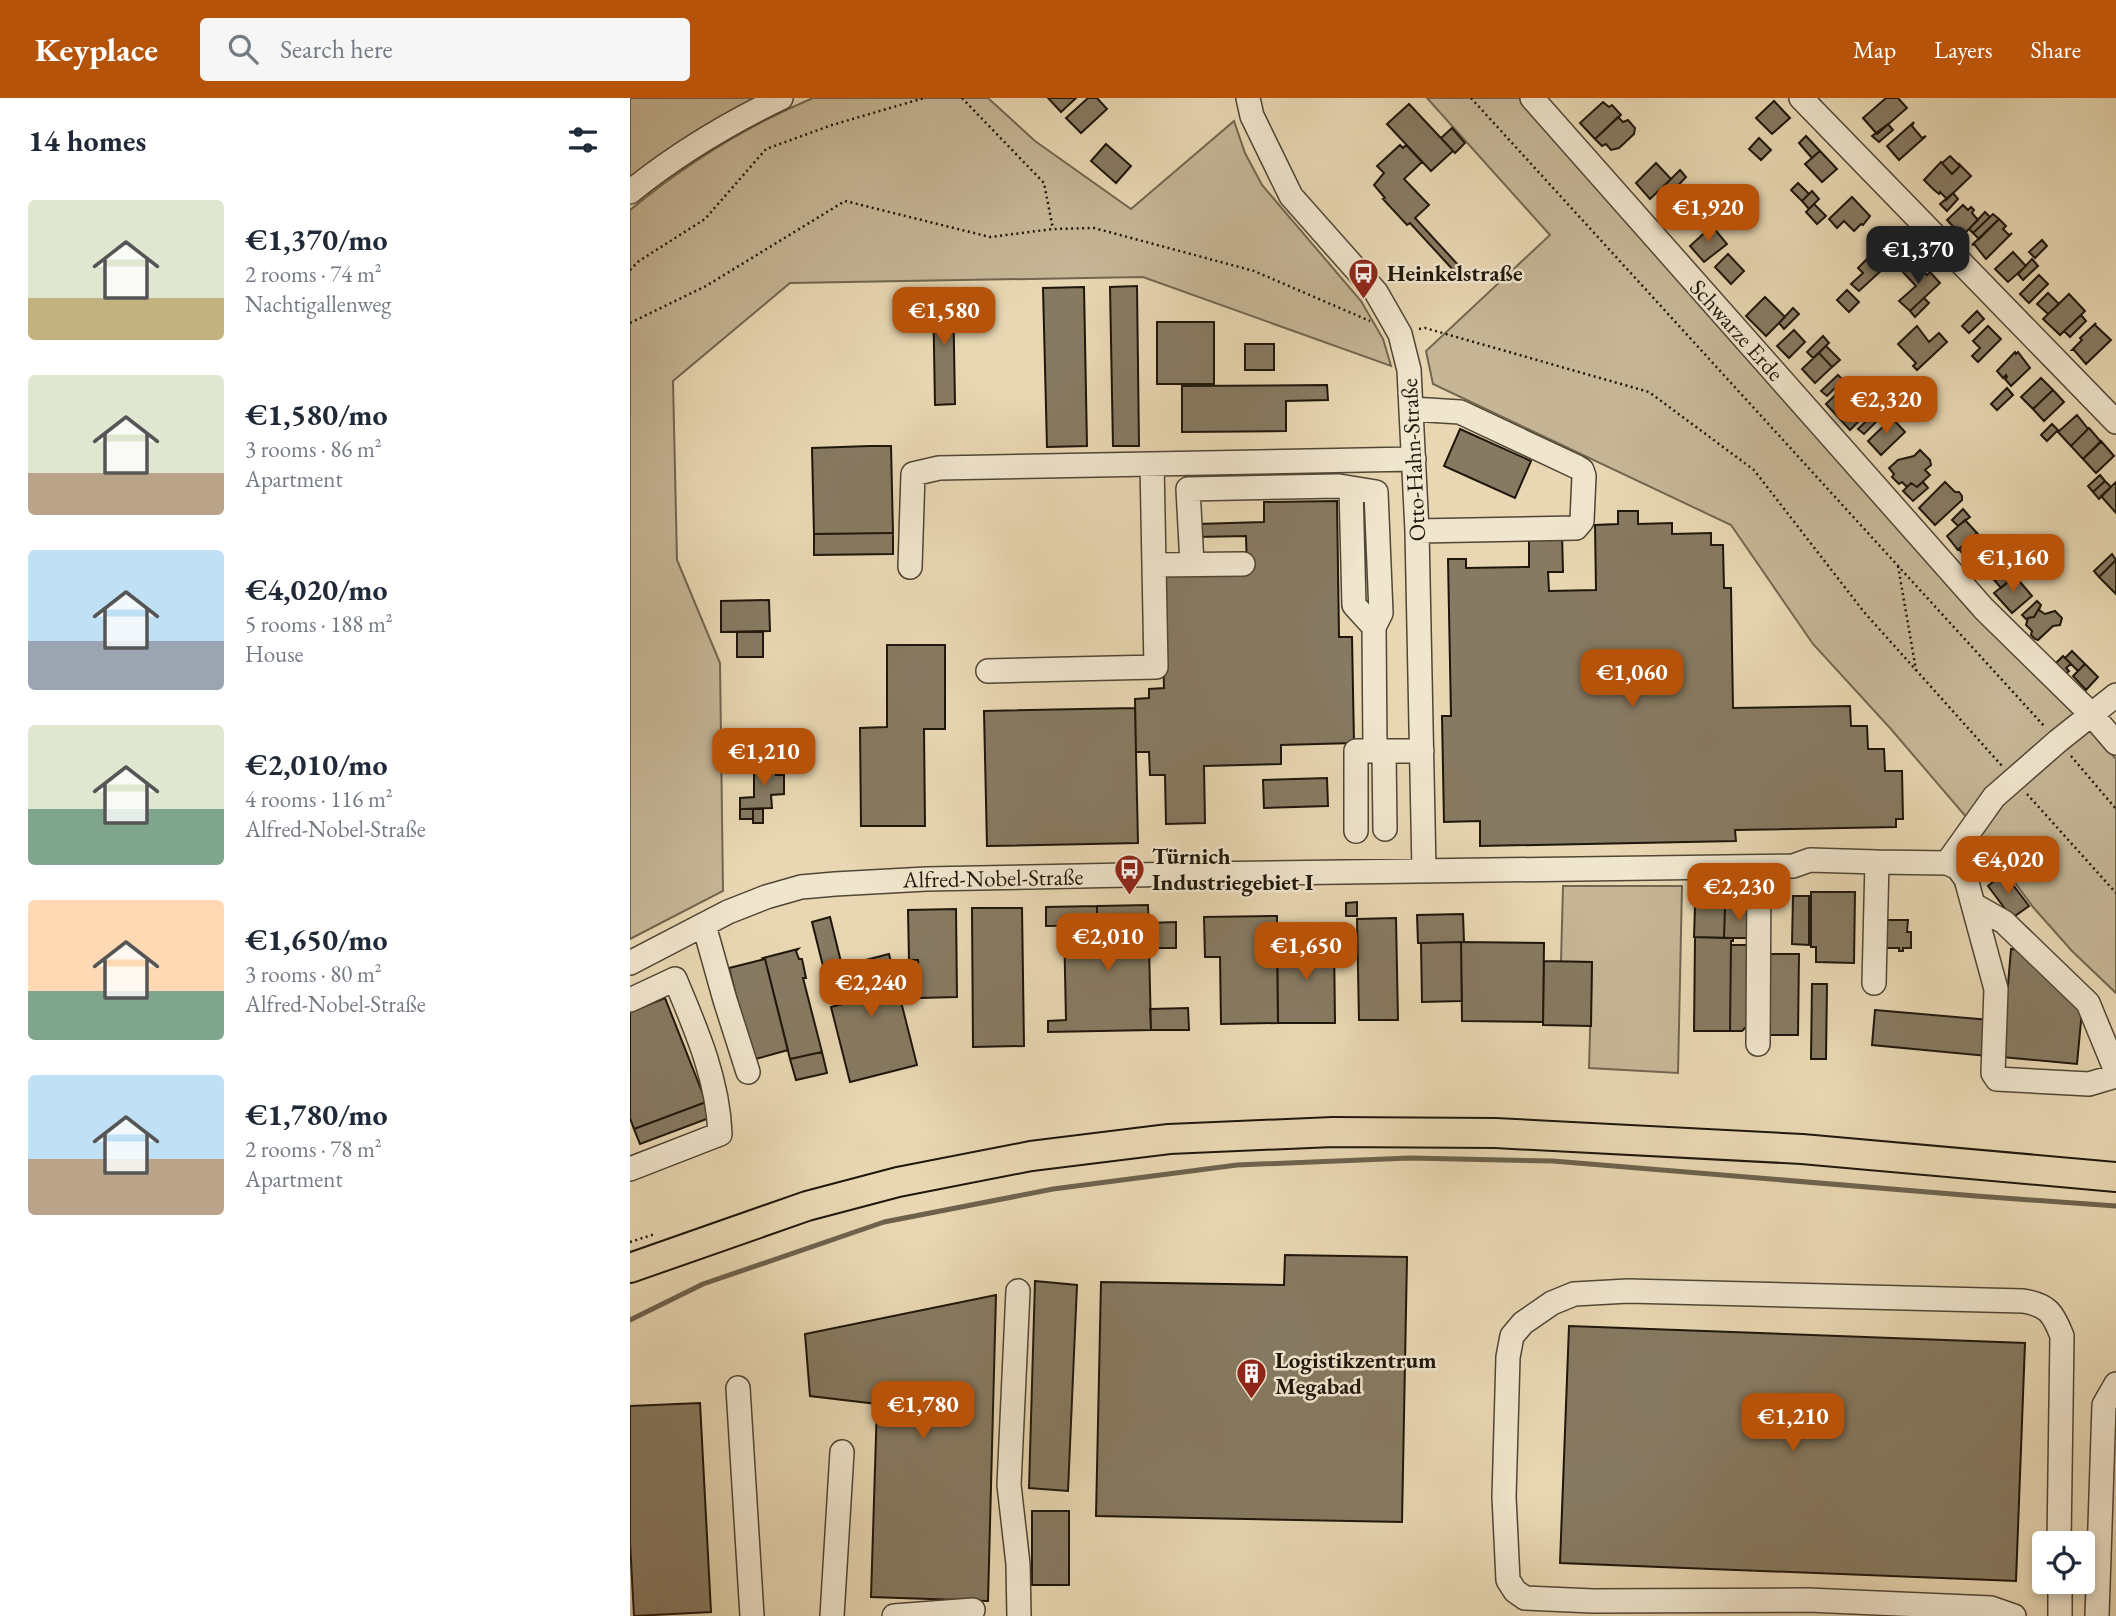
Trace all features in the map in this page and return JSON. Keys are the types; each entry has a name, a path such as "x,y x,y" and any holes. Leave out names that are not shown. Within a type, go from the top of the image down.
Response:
{"main road":[{"path":"630,1268 807,1206 898,1182 1031,1156 1168,1139 1333,1132 1495,1133 1801,1149 2116,1177"}],"street":[{"path":"630,192 699,142 781,98"},
{"name":"Otto-Hahn-Straße","path":"1248,98 1251,116 1291,196 1376,292 1399,334 1409,370 1417,531 1424,871"},
{"name":"Schwarze Erde","path":"1532,98 1984,609 2092,715 2116,743"},
{"path":"1801,98 2116,422"},
{"path":"1412,409 1460,412 1577,467 1582,470 1584,477 1582,521 1576,528 1417,531"},
{"path":"910,566 913,474 939,468 1414,459"},
{"path":"988,671 1156,667 1149,464"},
{"path":"1192,564 1188,489 1339,486 1376,492 1381,613 1374,627 1385,829"},
{"path":"1154,565 1243,564"},
{"path":"1974,905 2004,922 2088,1003 2116,1074 2089,1084 1997,1079 1993,1073 1996,989 1966,879 1958,869 1947,863 1994,797 2116,695"},
{"path":"1356,831 1356,751 1422,751"},
{"name":"Alfred-Nobel-Straße","path":"630,963 728,912 766,897 801,887 835,884 940,879 1759,867 1793,866 1810,860 1947,863"},
{"path":"1874,983 1877,862"},
{"path":"1758,1044 1759,867"},
{"path":"704,925 748,1072"},
{"path":"630,1000 675,979 705,1051 719,1110 720,1134 630,1169"},
{"path":"1018,1291 1009,1485 1018,1564 1019,1616"},
{"path":"2014,1616 1991,1608 1808,1600 1593,1601 1525,1598 1515,1591 1508,1580 1504,1497 1508,1357 1512,1336 1523,1323 1552,1303 1574,1294 1628,1291 2023,1301 2039,1304 2055,1318 2062,1336 2059,1531"},
{"path":"2097,1616 2104,1405 2116,1384"},
{"path":"738,1388 752,1616"},
{"path":"832,1616 842,1452"},
{"path":"2060,1594 2060,1616"},
{"path":"894,1616 973,1610"}],"path":[{"path":"630,270 639,261 705,219 766,149 832,125 924,98"},
{"path":"962,98 1044,183 1053,229"},
{"path":"1471,98 2058,741 2116,809"},
{"path":"1898,566 1916,671"}],"shaded area":[{"path":"630,98 760,98 697,130 630,180"},
{"path":"813,98 988,98 1035,141 1131,209 1234,121 1245,153 1262,185 1361,301 1383,339 1391,366 1143,277 790,283 673,381 677,560 720,663 723,891 630,939 630,210 717,147"},
{"path":"1427,98 1519,98 1973,613 2074,714 1973,825 1813,644 1731,525 1433,384 1426,351 1550,235"},
{"path":"2087,726 2116,759 2116,993 2072,951 2033,907 1977,831 2005,794"},
{"path":"1563,886 1682,886 1678,1073 1589,1068 1592,962 1561,962"}],"building":[{"path":"1048,98 1076,98 1061,112"},
{"path":"1088,98 1097,98 1107,109 1081,133 1066,118"},
{"path":"1886,98 1898,98 1907,108 1877,134 1863,118"},
{"path":"1774,101 1790,118 1772,134 1756,118"},
{"path":"1603,102 1609,107 1612,105 1621,115 1595,139 1580,123"},
{"path":"1409,104 1453,151 1431,171 1387,124"},
{"path":"1618,117 1623,122 1628,120 1635,128 1634,134 1619,148 1611,150 1606,144 1602,146 1595,139"},
{"path":"1914,122 1912,126 1922,138 1926,136 1899,160 1887,146"},
{"path":"1888,124 1893,130 1879,142 1872,136"},
{"path":"1452,128 1465,143 1455,153 1441,138"},
{"path":"1806,136 1820,151 1812,158 1799,143"},
{"path":"1759,138 1771,150 1761,160 1749,149"},
{"path":"1106,144 1131,166 1116,183 1091,161"},
{"path":"1400,145 1403,148 1406,145 1422,162 1404,179 1429,205 1415,218 1460,267 1455,272 1410,223 1407,225 1374,185 1384,173 1377,166"},
{"path":"1820,151 1837,169 1822,182 1805,164"},
{"path":"1950,156 1960,166 1952,174 1942,163"},
{"path":"1941,162 1952,174 1960,166 1958,163 1971,176 1945,201 1946,198 1940,192 1939,194 1924,180"},
{"path":"1656,163 1671,179 1650,199 1636,183"},
{"path":"1680,170 1686,177 1671,193 1664,186"},
{"path":"1798,183 1809,194 1802,201 1791,190"},
{"path":"1687,186 1705,203 1683,226 1665,209"},
{"path":"1812,191 1819,199 1809,209 1802,201"},
{"path":"1953,193 1958,199 1947,211 1940,204"},
{"path":"1852,197 1870,216 1854,231 1844,221 1837,228 1829,219"},
{"path":"1708,198 1717,206 1703,220 1696,212"},
{"path":"1814,204 1826,216 1817,224 1806,212"},
{"path":"1963,205 1968,210 1971,207 1974,210 1972,213 1978,220 1962,236 1947,220"},
{"path":"1712,211 1721,220 1707,231 1700,223"},
{"path":"1985,212 1990,217 1973,233 1969,229"},
{"path":"1993,214 1999,219 1979,239 1973,233"},
{"path":"1999,219 2006,226 2003,229 2009,235 2012,233 1986,259 1974,244 1972,245"},
{"path":"1712,226 1727,244 1704,262 1690,246"},
{"path":"2042,240 2047,246 2035,258 2029,252"},
{"path":"1882,244 1895,258 1859,291 1851,284 1863,273 1858,268"},
{"path":"2013,252 2026,266 2008,282 1995,269"},
{"path":"1728,254 1744,271 1731,284 1715,267"},
{"path":"2032,259 2038,266 2023,280 2018,274"},
{"path":"1914,261 1927,275 1930,272 1940,283 1910,311 1899,301 1916,286 1902,271"},
{"path":"2039,275 2048,284 2029,303 2020,294"},
{"path":"1137,286 1139,446 1113,446 1110,287"},
{"path":"1084,287 1087,446 1047,447 1043,288"},
{"path":"933,290 953,290 955,404 935,405"},
{"path":"1847,290 1859,302 1849,312 1837,300"},
{"path":"2048,293 2059,304 2048,314 2037,304"},
{"path":"2069,294 2085,311 2060,335 2043,319"},
{"path":"1765,297 1785,317 1766,336 1746,316"},
{"path":"1924,298 1929,303 1915,317 1910,311"},
{"path":"1793,308 1799,314 1784,329 1779,323"},
{"path":"1977,311 1984,319 1969,333 1962,326"},
{"path":"2081,315 2086,321 2070,337 2064,331"},
{"path":"1157,322 1214,322 1214,384 1157,384"},
{"path":"2096,323 2111,340 2086,364 2072,350"},
{"path":"1917,326 1929,342 1939,333 1947,342 1917,370 1913,366 1916,363 1898,344"},
{"path":"1988,326 2001,339 1978,362 1972,356 1980,348 1973,341"},
{"path":"1794,330 1805,342 1789,358 1777,346"},
{"path":"1823,336 1829,343 1813,358 1807,352"},
{"path":"1245,344 1274,344 1274,370 1245,370"},
{"path":"1826,346 1840,360 1832,367 1819,353"},
{"path":"2018,352 2030,368 2011,386 2005,379 2006,375 2003,378 1997,371"},
{"path":"1819,353 1832,367 1815,383 1802,369"},
{"path":"1838,375 1843,380 1827,396 1821,391"},
{"path":"2041,378 2053,390 2033,409 2021,397"},
{"path":"1847,384 1859,397 1838,417 1826,404"},
{"path":"1327,385 1328,400 1286,401 1286,431 1182,432 1182,386"},
{"path":"2007,388 2013,395 1997,410 1991,404"},
{"path":"2053,390 2064,402 2044,421 2033,409"},
{"path":"1859,397 1871,409 1850,430 1838,417"},
{"path":"1889,410 1896,417 1884,426 1878,420"},
{"path":"1875,413 1880,418 1864,434 1858,429"},
{"path":"2077,415 2088,429 2071,446 2058,432"},
{"path":"1892,418 1905,432 1881,455 1868,441"},
{"path":"2052,424 2058,430 2047,441 2041,435"},
{"path":"2089,428 2101,442 2083,459 2071,446"},
{"path":"1460,429 1531,461 1515,498 1444,466"},
{"path":"2101,441 2114,456 2096,473 2083,459"},
{"path":"891,446 893,533 814,534 812,448"},
{"path":"1920,450 1930,460 1931,465 1925,470 1930,475 1917,487 1911,483 1907,487 1902,482 1899,484 1892,477 1894,474 1889,468 1898,460 1914,456"},
{"path":"2100,475 2105,481 2093,492 2088,486"},
{"path":"2105,481 2111,487 2099,499 2093,492"},
{"path":"1923,482 1928,488 1913,501 1903,491 1911,483 1917,487"},
{"path":"1945,482 1955,492 1959,492 1962,500 1935,525 1919,508"},
{"path":"2116,482 2116,513 2101,496"},
{"path":"1337,501 1339,637 1352,637 1354,743 1281,745 1281,764 1204,766 1205,823 1166,824 1165,775 1150,775 1149,752 1136,752 1135,699 1149,698 1149,689 1164,688 1161,573 1247,571 1246,536 1197,537 1197,524 1264,522 1264,502"},
{"path":"1963,509 1970,517 1958,526 1952,520"},
{"path":"1618,511 1638,511 1638,524 1672,523 1672,534 1711,533 1711,545 1723,545 1724,588 1731,588 1733,708 1850,706 1851,726 1867,726 1868,749 1884,749 1885,771 1902,771 1903,819 1896,819 1896,827 1735,830 1736,841 1480,846 1480,821 1444,822 1442,716 1451,716 1448,559 1466,559 1466,568 1529,567 1529,534 1562,534 1563,572 1548,572 1549,591 1596,590 1595,525 1618,524"},
{"path":"1965,520 1977,533 1958,550 1947,536"},
{"path":"893,533 893,554 814,555 814,534"},
{"path":"1977,533 1989,547 1970,564 1959,549"},
{"path":"1989,547 2002,562 1983,578 1971,563"},
{"path":"2112,554 2116,560 2099,577 2094,571"},
{"path":"2008,555 2015,563 1995,581 1988,574"},
{"path":"2116,560 2116,594 2099,577"},
{"path":"2015,563 2020,571 2001,588 1995,581"},
{"path":"2015,576 2032,596 2012,613 1994,593"},
{"path":"769,600 770,631 721,632 721,601"},
{"path":"2037,601 2041,605 2034,617 2027,620 2022,615"},
{"path":"2041,605 2039,610 2045,614 2055,611 2062,618 2060,625 2053,626 2038,640 2031,635 2032,631 2026,625 2028,618 2034,617"},
{"path":"737,632 763,632 763,657 737,657"},
{"path":"887,645 945,645 945,729 924,729 925,826 861,826 860,728 887,727"},
{"path":"2072,651 2085,664 2078,671 2065,658"},
{"path":"2063,656 2071,664 2066,668 2069,671 2062,678 2052,667"},
{"path":"2085,664 2098,677 2086,690 2073,676"},
{"path":"1135,708 1138,843 987,846 984,711"},
{"path":"768,749 783,749 784,765 768,766"},
{"path":"754,766 776,766 776,775 784,775 784,794 771,795 772,808 740,809 740,798 754,797"},
{"path":"1327,778 1328,806 1264,808 1263,780"},
{"path":"740,809 753,809 753,819 740,819"},
{"path":"753,809 763,809 763,823 753,823"},
{"path":"2004,873 2029,906 2012,918 1988,886"},
{"path":"1811,892 1855,892 1854,963 1816,962 1816,947 1811,947"},
{"path":"1793,896 1809,896 1809,945 1792,944"},
{"path":"1357,902 1357,916 1346,916 1346,903"},
{"path":"1148,905 1151,1030 1048,1032 1048,1021 1066,1020 1064,925 1097,925 1097,906"},
{"path":"1097,906 1097,925 1046,926 1046,907"},
{"path":"1695,906 1725,907 1724,938 1694,937"},
{"path":"1725,907 1753,907 1753,938 1724,938"},
{"path":"972,908 1022,908 1024,1046 973,1047"},
{"path":"956,909 957,997 919,998 918,960 909,960 908,910"},
{"path":"1463,914 1464,942 1418,943 1417,915"},
{"path":"1277,916 1278,1023 1221,1024 1220,957 1205,957 1204,917"},
{"path":"830,917 842,966 824,970 812,922"},
{"path":"1396,918 1398,1020 1359,1020 1357,919"},
{"path":"1886,920 1908,920 1907,932 1911,932 1911,948 1899,951 1899,948 1886,948"},
{"path":"1176,922 1176,948 1149,948 1149,923"},
{"path":"1695,937 1733,938 1730,1031 1694,1031"},
{"path":"1334,941 1335,1023 1278,1023 1277,942"},
{"path":"1461,942 1462,1001 1422,1002 1421,943"},
{"path":"1461,942 1544,943 1543,1022 1462,1021"},
{"path":"1731,945 1752,945 1751,1022 1742,1031 1730,1031"},
{"path":"798,949 796,951 799,959 802,959 806,978 803,978 822,1052 790,1059 763,958"},
{"path":"2011,949 2024,950 2082,1010 2077,1064 2002,1057"},
{"path":"889,954 917,1065 850,1082 831,1007 843,1004 837,980 826,983 823,971"},
{"path":"1769,954 1799,954 1798,1035 1768,1035"},
{"path":"765,959 788,1050 752,1060 729,968"},
{"path":"1544,961 1592,962 1591,1026 1543,1025"},
{"path":"1812,984 1827,984 1826,1059 1811,1059"},
{"path":"665,998 706,1102 634,1129 630,1118 630,1012"},
{"path":"1188,1008 1189,1030 1151,1030 1150,1009"},
{"path":"1875,1010 1990,1020 1987,1056 1872,1045"},
{"path":"822,1052 827,1073 796,1080 790,1059"},
{"path":"706,1102 712,1117 640,1144 634,1129"},
{"name":"Logistikzentrum Megabad","path":"1285,1255 1407,1257 1402,1522 1096,1516 1101,1282 1284,1285"},
{"path":"1035,1281 1077,1285 1068,1491 1029,1488"},
{"path":"996,1295 988,1601 871,1597 877,1404 810,1396 805,1334"},
{"path":"1569,1326 2025,1343 2016,1581 1560,1563"},
{"path":"700,1403 711,1612 634,1616 630,1542 630,1406"},
{"path":"1032,1511 1069,1511 1069,1585 1032,1585"}],"waterway":[{"path":"630,1320 703,1284 884,1222 1053,1189 1237,1165 1410,1158 1553,1161 2116,1206"}],"place":[{"name":"Heinkelstraße","path":"1364,300"},
{"name":"Türnich Industriegebiet I","path":"1129,896"},
{"name":"Logistikzentrum Megabad","path":"1252,1400"}]}
